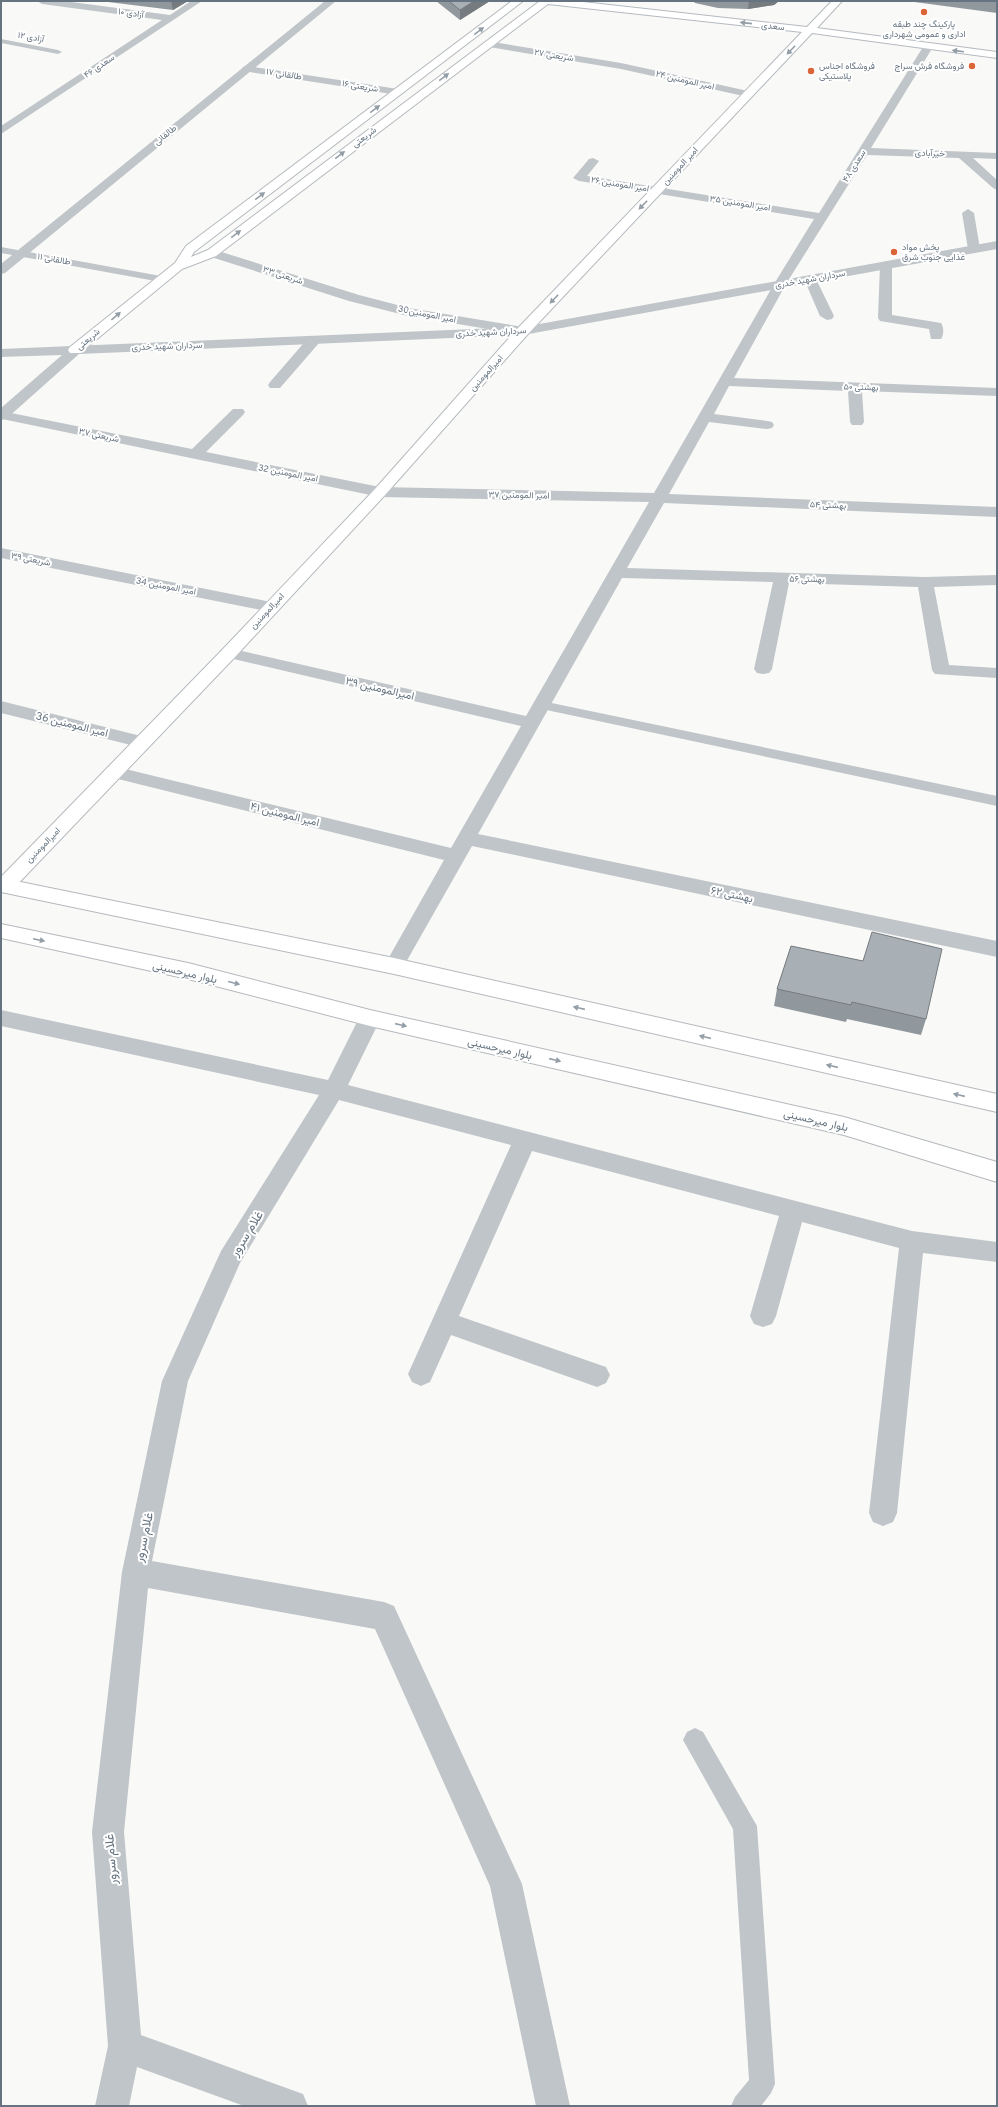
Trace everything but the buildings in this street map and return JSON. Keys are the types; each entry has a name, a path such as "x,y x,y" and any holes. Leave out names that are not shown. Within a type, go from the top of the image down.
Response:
{"main road":[{"name":"شریعتی","path":"178,266 190,249 518,1"},
{"name":"شریعتی","path":"75,350 178,266 212,253 487,44 547,1"},
{"name":"سعدی","path":"547,1 809,30 997,55"},
{"name":"امیر المومنین","path":"523,331 837,1"},
{"name":"امیرالمومنین","path":"3,885 143,742 380,492 523,331"},
{"path":"3,885 394,966 997,1103"},
{"name":"بلوار میرحسینی","path":"1,931 188,971 370,1018 844,1126 997,1172"}],"street":[{"name":"آزادی ۱۰","path":"42,1 172,18"},
{"name":"سعدی ۴۶","path":"1,131 197,1"},
{"name":"طالقانی","path":"1,270 331,1"},
{"name":"شریعتی ۲۷","path":"487,44 622,66"},
{"name":"سعدی ۴۸","path":"394,966 780,284 928,47"},
{"name":"امیر المومنین ۲۴","path":"622,66 748,94"},
{"name":"طالقانی ۱۷","path":"247,69 322,80"},
{"name":"شریعتی ۱۶","path":"322,80 398,92"},
{"name":"خیرآبادی","path":"863,151 997,156"},
{"path":"961,154 997,186"},
{"name":"امیر المومنین ۲۶","path":"593,161 579,178 658,190"},
{"name":"امیر المومنین ۳۵","path":"658,190 823,217"},
{"path":"968,213 974,249"},
{"name":"سرداران شهید خدری","path":"1,353 523,331 997,245"},
{"name":"شریعتی ۳۳","path":"212,253 354,298"},
{"path":"886,265 884,318 936,326 936,336"},
{"path":"810,279 827,316"},
{"name":"امیر المومنین30","path":"354,298 410,312 523,331"},
{"path":"275,385 314,340"},
{"name":"شریعتی","path":"2,415 75,350"},
{"name":"بهشتی ۵۰","path":"725,382 997,392"},
{"path":"855,387 857,422"},
{"path":"196,454 238,412"},
{"name":"شریعتی ۳۷","path":"2,415 196,454"},
{"path":"706,417 767,425"},
{"name":"امیر المومنین 32","path":"196,454 380,492"},
{"name":"امیر المومنین ۳۷","path":"380,492 659,498"},
{"name":"بهشتی ۵۴","path":"659,498 997,512"},
{"name":"شریعتی ۳۹","path":"1,553 61,565"},
{"name":"امیر المومنین 34","path":"61,565 271,607"},
{"name":"بهشتی ۵۶","path":"617,573 925,582 997,580"},
{"path":"763,670 782,578"},
{"path":"925,582 941,670 997,673"},
{"name":"امیرالمومنین ۳۹","path":"229,652 532,723"},
{"name":"امیر المومنین 36","path":"1,707 143,742"},
{"name":"امیر المومنین ۴۱","path":"113,772 456,856"},
{"name":"بهشتی ۶۲","path":"466,838 997,949"},
{"path":"1,1018 334,1090 912,1241 997,1252"},
{"name":"غلام سرور","path":"112,2106 124,2046 108,1832 136,1572 175,1381 230,1258 334,1090 370,1018"},
{"path":"421,1374 525,1140"},
{"path":"763,1316 793,1210"},
{"path":"883,1513 912,1241"},
{"path":"444,1322 597,1375"},
{"path":"136,1572 384,1616 506,1884 552,2106"},
{"path":"124,2046 291,2106"}],"lane":[{"name":"آزادی ۱۲","path":"1,42 58,52"},
{"name":"طالقانی ۱۱","path":"1,250 161,279"},
{"path":"542,705 997,801"},
{"path":"694,1740 745,1826 762,2084 744,2106"}],"place":[{"name":"پارکینگ چند طبقه اداری و عمومی شهرداری","path":"924,12"},
{"name":"فروشگاه فرش سراج","path":"972,66"},
{"name":"فروشگاه اجناس پلاستیکی","path":"811,71"},
{"name":"پخش مواد غذایی جنوب شرق","path":"894,252"}]}
